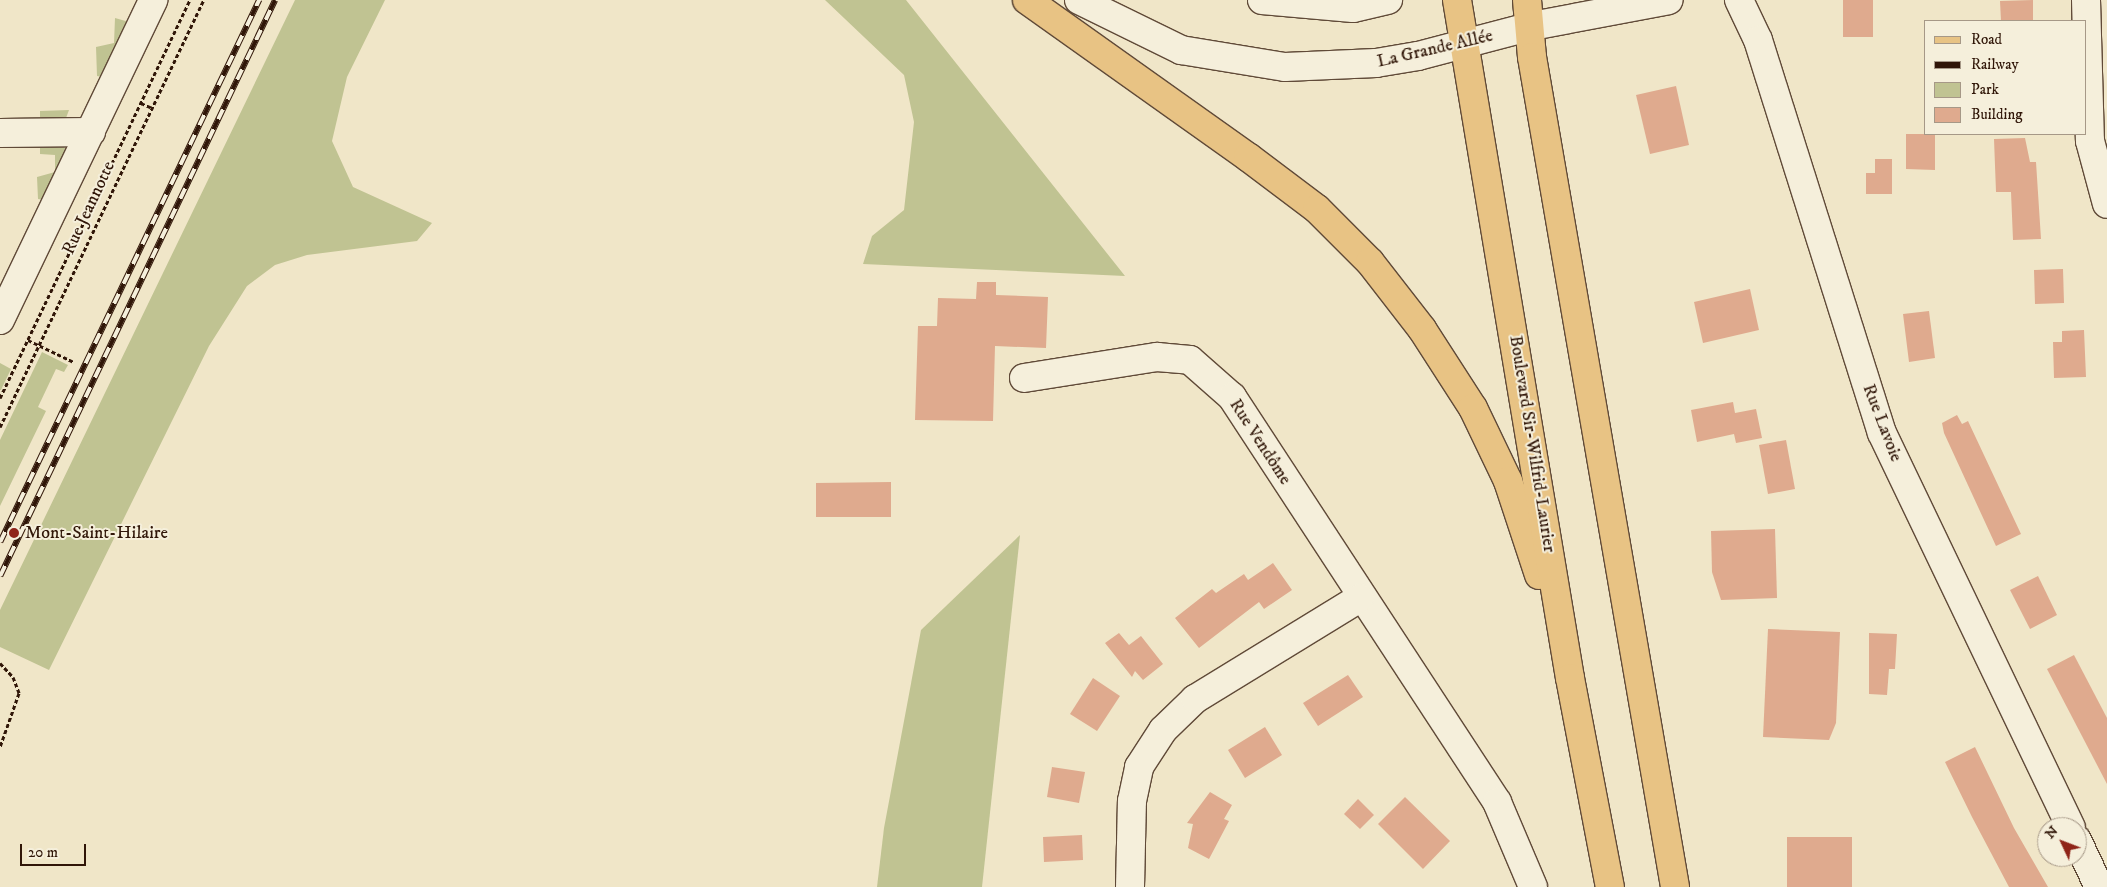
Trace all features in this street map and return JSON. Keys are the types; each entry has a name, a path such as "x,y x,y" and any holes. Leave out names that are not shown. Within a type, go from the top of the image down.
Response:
{"main road":[{"path":"1027,0 1248,157 1317,210 1370,262 1422,328 1473,408 1508,481 1570,678"},
{"name":"Boulevard Sir-Wilfrid-Laurier","path":"1457,0 1466,43 1570,678 1610,887"},
{"path":"1530,13 1532,57 1675,887"}],"street":[{"path":"0,320 153,0"},
{"name":"La Grande Allée","path":"1079,0 1181,50 1285,67 1376,63 1466,43 1530,13 1669,0"},
{"path":"1262,0 1353,8 1388,0"},
{"name":"Rue Lavoie","path":"1739,0 1758,40 1882,433 2066,817"},
{"path":"2086,0 2087,20"},
{"path":"2087,35 2090,141 2107,204"},
{"path":"0,133 90,132"},
{"name":"Rue Vendôme","path":"1024,378 1106,362 1157,357 1190,360 1232,397 1360,598 1497,802 1529,885"},
{"path":"1130,887 1132,801 1137,775 1163,730 1195,699 1360,598"},
{"path":"2087,860 2100,887"}],"path":[{"path":"1,395 190,0"},
{"name":"Rue Jeannotte","path":"0,427 204,0"},
{"path":"141,103 152,108"},
{"path":"28,340 74,362"},
{"path":"0,663 14,677 19,693 0,747"}],"green space":[{"path":"295,0 385,0 347,77 332,141 353,187 432,223 417,241 307,255 275,265 247,286 209,346 49,670 0,647 0,610"},
{"path":"825,0 906,0 1125,276 863,264 872,236 904,210 914,122 904,75"},
{"path":"115,18 129,22 103,77 97,76 96,47 114,43"},
{"path":"69,110 66,118 40,117 40,111"},
{"path":"63,146 67,151 44,200 38,199 37,177 55,172 55,155 40,154 40,148"},
{"path":"42,352 68,365 64,372 56,369 38,407 46,411 0,506 0,440"},
{"path":"0,363 11,369 1,390 0,390"},
{"path":"1020,535 982,887 877,887 884,828 921,630"}],"building":[{"path":"1843,0 1873,0 1873,37 1843,37"},
{"path":"2033,0 2033,20 2001,20 2000,1"},
{"path":"1676,86 1689,145 1650,154 1636,95"},
{"path":"1906,134 1935,135 1935,170 1906,169"},
{"path":"2025,138 2030,162 2036,162 2041,239 2013,240 2011,192 1996,192 1994,139"},
{"path":"1875,159 1892,159 1892,194 1866,194 1866,173 1875,173"},
{"path":"2063,269 2064,303 2035,304 2034,270"},
{"path":"977,282 996,282 996,295 1048,297 1046,348 995,346 993,421 915,420 918,326 937,326 938,298 976,299"},
{"path":"1750,289 1759,330 1703,343 1694,302"},
{"path":"1929,311 1935,358 1909,362 1903,314"},
{"path":"2084,330 2086,377 2054,378 2053,342 2062,342 2062,331"},
{"path":"1733,402 1735,413 1756,409 1762,438 1736,443 1734,434 1697,442 1691,410"},
{"path":"1957,415 1962,424 1968,421 2021,534 1996,546 1944,433 1942,423"},
{"path":"1786,440 1795,489 1768,494 1759,445"},
{"path":"891,482 891,517 816,517 816,483"},
{"path":"1775,529 1777,598 1721,600 1712,572 1711,531"},
{"path":"1273,563 1292,590 1264,609 1259,602 1199,648 1175,618 1212,589 1216,593 1244,574 1248,580"},
{"path":"2038,576 2057,615 2030,629 2010,590"},
{"path":"1768,629 1840,632 1836,723 1829,740 1763,737"},
{"path":"1119,633 1129,645 1141,636 1163,664 1143,680 1135,671 1132,677 1105,643"},
{"path":"1869,633 1897,634 1895,669 1889,669 1887,695 1869,694"},
{"path":"2074,655 2107,718 2107,784 2047,669"},
{"path":"1348,675 1363,697 1318,726 1303,703"},
{"path":"1093,678 1120,696 1097,731 1070,714"},
{"path":"1265,727 1282,755 1245,778 1228,750"},
{"path":"1975,747 2014,828 2048,887 2009,887 1972,817 1945,762"},
{"path":"1052,767 1085,772 1079,803 1047,797"},
{"path":"1210,792 1232,805 1224,819 1229,821 1209,859 1188,848 1193,824 1187,823"},
{"path":"1405,797 1450,841 1423,869 1378,824"},
{"path":"1358,799 1374,815 1360,829 1344,814"},
{"path":"1082,835 1083,860 1044,862 1043,837"},
{"path":"1787,837 1852,837 1852,887 1787,887"}],"railway":[{"path":"0,542 259,0"},
{"path":"0,576 275,0"}],"place":[{"name":"Mont-Saint-Hilaire","path":"14,533"}]}
